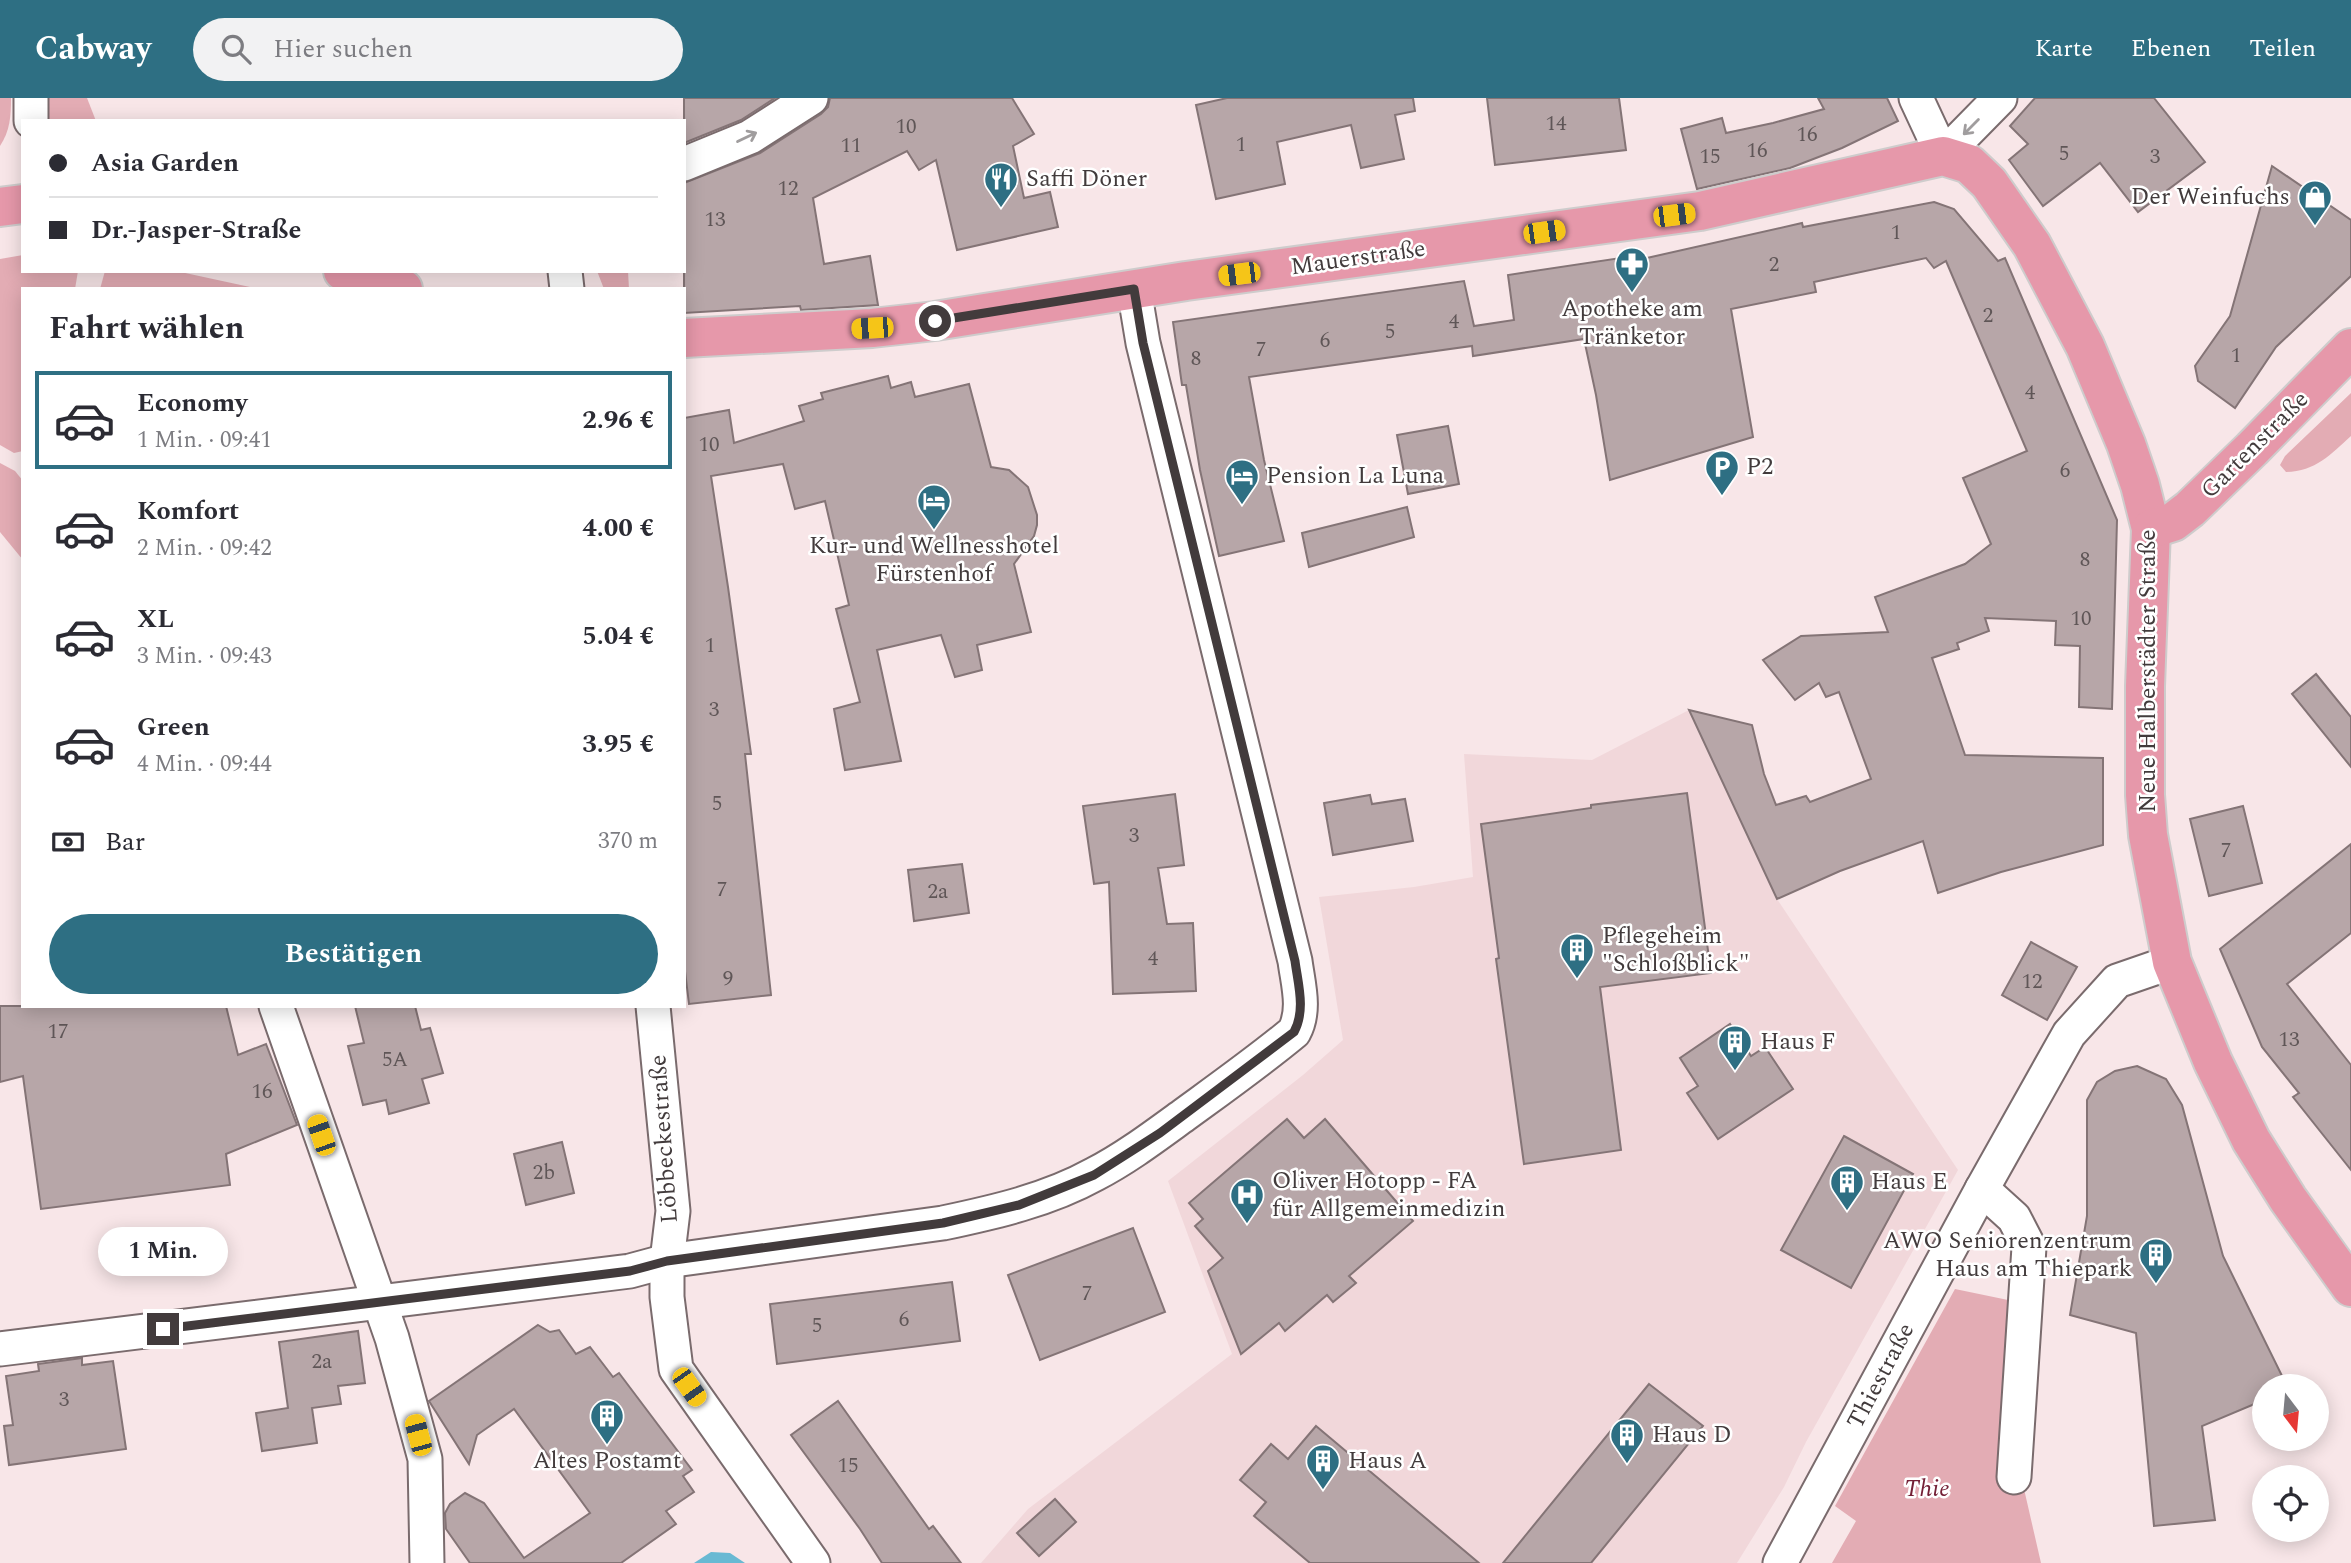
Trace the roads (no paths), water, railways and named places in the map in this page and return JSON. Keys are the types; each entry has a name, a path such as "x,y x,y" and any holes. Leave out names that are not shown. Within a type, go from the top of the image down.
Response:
{"main road":[{"name":"Mauerstraße","path":"686,338 910,324 1134,289 1700,211 1943,156"},
{"name":"Neue Halberstädter Straße","path":"1943,156 1969,164 1989,183 2032,245 2085,346 2140,485 2151,529 2145,686 2145,795 2148,835 2172,962 2213,1062 2251,1140 2288,1199 2351,1287"},
{"path":"0,208 21,204"},
{"path":"351,273 396,287"},
{"name":"Gartenstraße","path":"2151,529 2173,522 2190,509 2257,445 2351,348"}],"street":[{"path":"30,119 31,98"},
{"path":"686,163 750,137 811,98"},
{"path":"1916,98 1943,156 2000,98"},
{"path":"0,1349 630,1271 667,1261 943,1223 1019,1205 1094,1175 1139,1147 1294,1032 1300,1020 1301,1006 1295,961 1143,343 1134,289"},
{"name":"Thiestraße","path":"1780,1563 2069,1034 2117,981 2172,962"},
{"path":"277,1008 392,1338 425,1460 427,1563"},
{"name":"Löbbeckestraße","path":"653,1008 673,1211 667,1261 667,1297 676,1369 770,1506 813,1563"},
{"path":"1982,1189 2014,1218 2029,1247 2014,1477"}],"water":[{"path":"711,1552 730,1553 745,1563 694,1563"}],"place":[{"name":"Saffi Döner","path":"1001,209"},
{"name":"Der Weinfuchs","path":"2315,227"},
{"name":"Apotheke am Tränketor","path":"1632,294"},
{"name":"P2","path":"1722,497"},
{"name":"Pension La Luna","path":"1242,506"},
{"name":"Kur- und Wellnesshotel Fürstenhof","path":"934,531"},
{"name":"Pflegeheim \"Schloßblick\"","path":"1577,980"},
{"name":"Haus F","path":"1735,1072"},
{"name":"Haus E","path":"1847,1212"},
{"name":"Oliver Hotopp - FA für Allgemeinmedizin","path":"1247,1225"},
{"name":"AWO Seniorenzentrum Haus am Thiepark","path":"2156,1285"},
{"name":"Altes Postamt","path":"607,1446"},
{"name":"Haus D","path":"1627,1465"},
{"name":"Haus A","path":"1323,1491"}],"park label":[{"name":"Thie","path":"1927,1489"}]}
